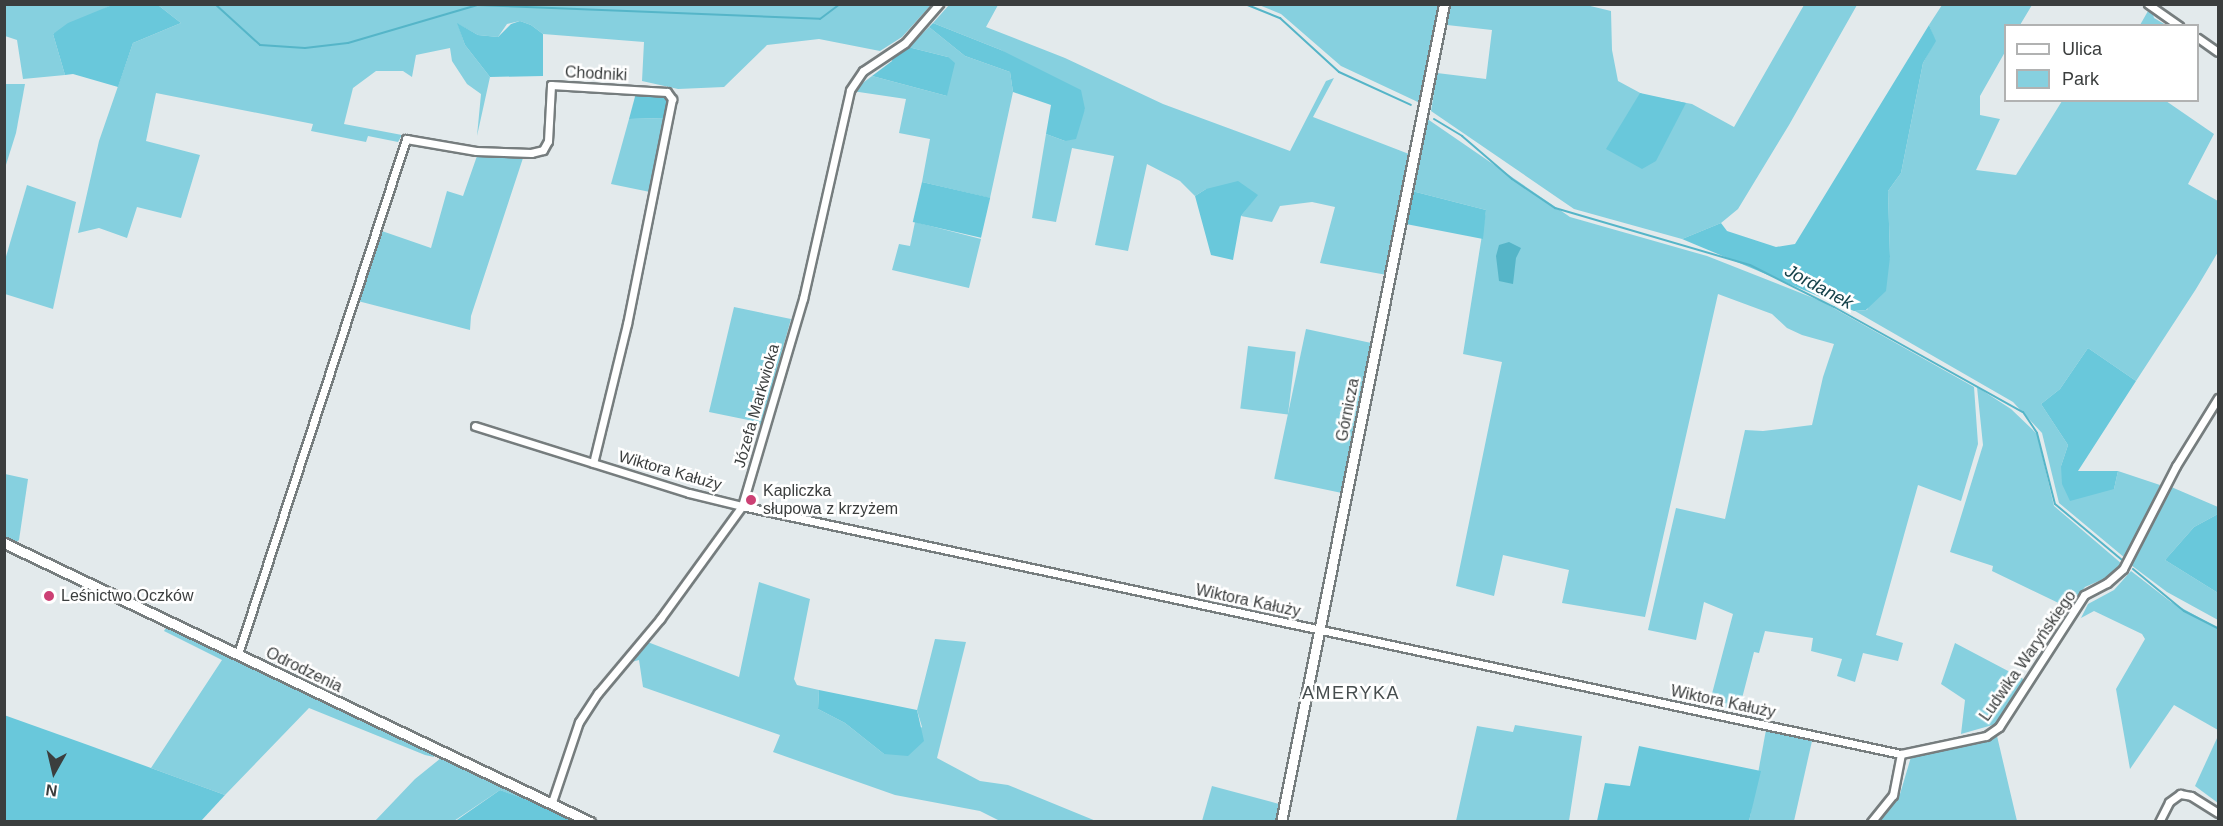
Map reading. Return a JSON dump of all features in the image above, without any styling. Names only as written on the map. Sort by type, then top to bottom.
[{"type":"street","name":"Józefa Markwioka","points":[[552,802],[579,722],[598,693],[660,619],[742,506],[803,299],[850,90],[862,71],[880,57],[905,43],[939,4]]},
{"type":"street","name":"Górnicza","points":[[1281,822],[1321,631],[1418,123],[1444,4]]},
{"type":"street","points":[[2148,4],[2176,24]]},
{"type":"street","points":[[2199,39],[2218,52]]},
{"type":"street","name":"Chodniki","points":[[238,654],[406,139],[476,151],[531,153],[543,150],[548,141],[551,85],[667,92]]},
{"type":"street","name":"Wiktora Kałuży","points":[[593,463],[627,324],[649,215],[672,99],[667,92]]},
{"type":"street","name":"Ludwika Waryńskiego","points":[[1901,754],[1986,736],[1999,727],[2084,595],[2107,583],[2123,569],[2176,466],[2218,398]]},
{"type":"street","name":"Wiktora Kałuży","points":[[475,426],[742,506],[1901,754]]},
{"type":"street","name":"Odrodzenia","points":[[4,543],[590,822]]},
{"type":"street","points":[[1871,822],[1893,795],[1901,754]]},
{"type":"street","points":[[2159,822],[2169,802],[2180,794],[2190,796],[2218,813]]},
{"type":"green space","points":[[1582,4],[1611,11],[1612,50],[1618,81],[1644,95],[1692,104],[1734,127],[1804,5],[1857,5],[1738,209],[1721,223],[1682,239],[1574,209],[1431,111],[1437,73],[1486,79],[1492,30],[1447,25],[1451,5]]},
{"type":"green space","points":[[4,5],[112,5],[53,34],[65,75],[23,79],[17,40],[5,36]]},
{"type":"green space","points":[[158,5],[931,5],[902,37],[880,51],[819,39],[767,45],[724,87],[678,89],[642,81],[644,42],[543,34],[531,25],[520,21],[507,24],[498,37],[478,35],[458,24],[465,45],[490,77],[477,136],[481,94],[467,84],[452,61],[450,48],[416,55],[412,77],[403,71],[376,71],[353,88],[344,124],[402,135],[398,142],[368,136],[366,142],[311,131],[313,124],[156,93],[146,141],[200,155],[181,218],[137,207],[127,238],[99,228],[78,233],[99,141],[133,43],[181,23]]},
{"type":"green space","points":[[949,5],[998,5],[986,27],[1065,58],[1163,104],[1290,151],[1326,81],[1334,78],[1313,117],[1409,154],[1387,275],[1320,263],[1335,207],[1312,202],[1280,206],[1272,222],[1241,216],[1257,195],[1206,189],[1195,196],[1180,181],[1147,164],[1128,251],[1095,245],[1114,156],[1072,148],[1056,222],[1032,218],[1046,134],[1065,141],[1085,109],[1001,50],[933,23]]},
{"type":"green space","points":[[1259,5],[1439,5],[1420,103],[1341,66],[1281,14]]},
{"type":"green space","points":[[1942,5],[2032,5],[2021,24],[2004,24],[2004,54],[1980,96],[1980,115],[2000,119],[1976,170],[2016,175],[2061,102],[2167,102],[2214,134],[2188,184],[2218,201],[2218,252],[2196,289],[2136,381],[2088,348],[2060,389],[2041,404],[2068,445],[2061,466],[2114,489],[2118,471],[2160,485],[2125,558],[2059,503],[2042,433],[2013,402],[1855,311],[1867,310],[1890,257],[1888,191],[1901,173],[1923,63],[1935,41],[1929,25]]},
{"type":"green space","points":[[2148,11],[2152,11],[2154,18],[2164,24],[2141,24]]},
{"type":"green space","points":[[929,27],[965,56],[1010,72],[1013,92],[990,198],[922,182],[930,139],[899,133],[906,99],[852,91],[872,76],[947,96],[948,57],[908,47]]},
{"type":"green space","points":[[5,84],[25,84],[16,133],[5,168]]},
{"type":"green space","points":[[665,118],[650,192],[611,184],[629,119]]},
{"type":"green space","points":[[1426,118],[1570,217],[1707,256],[1821,301],[1974,387],[1978,444],[1961,501],[1918,485],[1876,635],[1903,643],[1898,661],[1863,653],[1855,682],[1837,676],[1842,659],[1811,651],[1813,638],[1765,631],[1759,653],[1754,652],[1739,710],[1709,705],[1733,614],[1704,602],[1696,640],[1648,630],[1676,508],[1725,519],[1745,430],[1763,431],[1812,425],[1823,377],[1834,344],[1802,335],[1787,328],[1772,314],[1718,294],[1645,617],[1562,603],[1569,570],[1503,555],[1494,596],[1456,586],[1502,362],[1463,354],[1486,210],[1412,191]]},
{"type":"green space","points":[[524,155],[471,316],[470,330],[354,300],[379,230],[431,248],[447,191],[463,196],[477,156]]},
{"type":"green space","points":[[27,185],[76,202],[53,309],[5,294],[5,260]]},
{"type":"green space","points":[[915,222],[981,239],[969,288],[892,270],[899,244],[910,246]]},
{"type":"green space","points":[[734,307],[791,319],[761,426],[758,422],[709,412]]},
{"type":"green space","points":[[1306,329],[1373,343],[1341,493],[1274,479]]},
{"type":"green space","points":[[1248,346],[1296,352],[1288,414],[1240,409]]},
{"type":"green space","points":[[1977,387],[2011,409],[2037,434],[2054,506],[2122,564],[2108,577],[2085,587],[2069,608],[1992,571],[1993,566],[1950,552],[1983,445]]},
{"type":"green space","points":[[5,474],[28,479],[19,540],[16,543],[5,538]]},
{"type":"green space","points":[[2169,486],[2218,507],[2218,514],[2194,527],[2165,560],[2218,593],[2218,620],[2167,592],[2131,565]]},
{"type":"green space","points":[[2131,571],[2171,602],[2218,628],[2218,730],[2174,705],[2130,769],[2116,689],[2145,639],[2142,634],[2094,611],[2081,618],[2088,604],[2114,590]]},
{"type":"green space","points":[[759,582],[810,599],[794,679],[797,685],[819,690],[818,709],[845,723],[884,754],[922,727],[917,710],[935,639],[966,642],[937,758],[980,781],[1008,785],[1096,821],[1000,821],[980,811],[895,795],[773,752],[780,735],[643,687],[639,660],[628,663],[645,641],[739,677]]},
{"type":"green space","points":[[167,626],[436,753],[434,757],[425,755],[309,708],[225,795],[151,768],[222,660],[164,631]]},
{"type":"green space","points":[[1955,643],[2027,681],[1996,724],[1961,734],[1965,700],[1941,684]]},
{"type":"green space","points":[[1515,725],[1582,736],[1569,821],[1456,821],[1477,726],[1513,732]]},
{"type":"green space","points":[[1766,730],[1812,741],[1794,821],[1749,822]]},
{"type":"green space","points":[[1997,736],[2017,821],[1879,822],[1900,794],[1911,757],[1960,747]]},
{"type":"green space","points":[[2218,736],[2218,803],[2195,786]]},
{"type":"green space","points":[[441,758],[544,802],[530,802],[500,790],[454,821],[374,822],[415,779]]},
{"type":"green space","points":[[1212,786],[1279,804],[1276,821],[1202,821]]},
{"type":"shaded area","points":[[112,5],[158,5],[181,23],[133,43],[118,87],[73,74],[65,75],[53,34],[68,23]]},
{"type":"shaded area","points":[[520,21],[531,25],[543,34],[543,76],[490,77],[465,45],[457,23],[478,35],[498,37],[511,24]]},
{"type":"shaded area","points":[[933,23],[1001,50],[1081,90],[1085,109],[1076,139],[1065,141],[1046,134],[1051,105],[1013,92],[1010,72],[965,56],[929,27]]},
{"type":"shaded area","points":[[1929,25],[1936,41],[1923,63],[1901,173],[1888,191],[1890,257],[1886,291],[1866,310],[1854,311],[1682,239],[1721,223],[1727,231],[1776,247],[1795,244]]},
{"type":"shaded area","points":[[908,47],[948,57],[955,63],[947,96],[872,76],[892,61],[893,53]]},
{"type":"shaded area","points":[[636,93],[665,95],[669,99],[665,118],[629,119]]},
{"type":"shaded area","points":[[1640,93],[1686,103],[1656,161],[1642,169],[1606,149]]},
{"type":"shaded area","points":[[1238,181],[1258,195],[1241,216],[1233,260],[1211,255],[1195,196],[1206,189]]},
{"type":"shaded area","points":[[922,182],[990,198],[981,238],[913,222]]},
{"type":"shaded area","points":[[1412,191],[1486,210],[1483,239],[1406,224]]},
{"type":"shaded area","points":[[1509,242],[1521,248],[1516,258],[1513,284],[1499,281],[1496,256],[1499,245]]},
{"type":"shaded area","points":[[2088,348],[2136,381],[2078,471],[2118,471],[2114,489],[2070,501],[2062,484],[2061,466],[2068,445],[2041,404],[2060,389]]},
{"type":"shaded area","points":[[2218,514],[2218,593],[2165,560],[2194,527]]},
{"type":"shaded area","points":[[819,690],[917,710],[924,741],[908,756],[884,754],[845,723],[818,709]]},
{"type":"shaded area","points":[[4,715],[225,795],[201,821],[5,821]]},
{"type":"shaded area","points":[[1639,746],[1761,771],[1749,821],[1597,821],[1605,783],[1630,786]]},
{"type":"shaded area","points":[[500,790],[583,821],[454,822]]},
{"type":"waterway","name":"Jordanek","points":[[215,4],[260,45],[305,48],[348,43],[477,5],[820,19],[840,4]]},
{"type":"waterway","name":"Jordanek","points":[[1245,4],[1280,18],[1339,72],[1411,105]]},
{"type":"waterway","name":"Jordanek","points":[[1434,119],[1462,136],[1512,179],[1555,208],[1750,265],[1834,307],[2023,412],[2037,433],[2055,504],[2122,560]]},
{"type":"waterway","name":"Jordanek","points":[[2133,569],[2184,611],[2218,628]]},
{"type":"place","name":"Kapliczka słupowa z krzyżem","points":[[751,500]]},
{"type":"place","name":"Leśnictwo Oczków","points":[[49,596]]},
{"type":"district","name":"AMERYKA","points":[[1351,693]]}]
